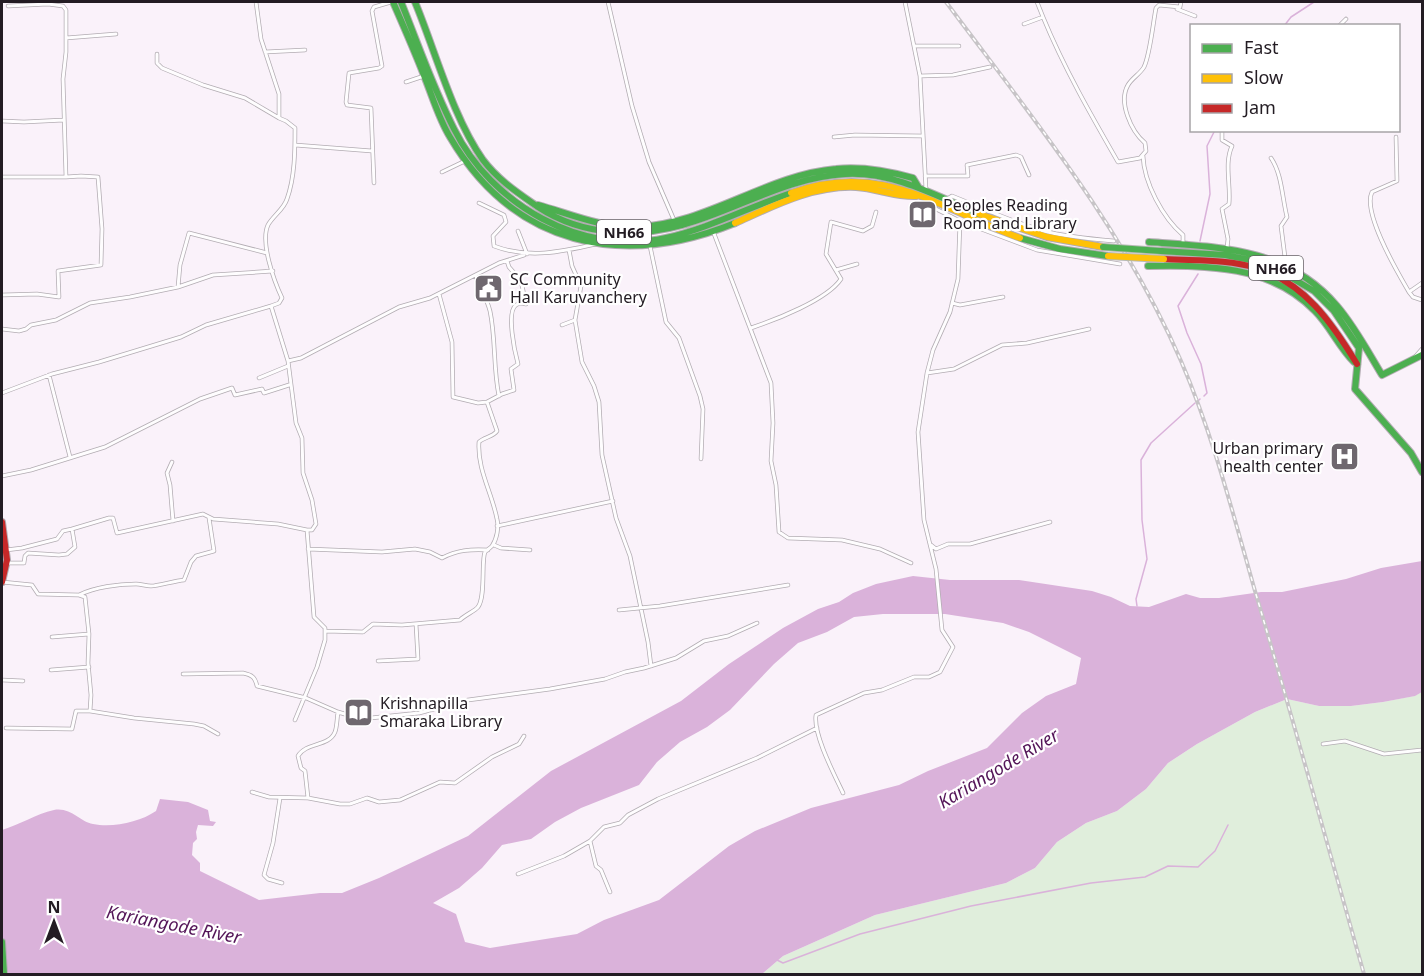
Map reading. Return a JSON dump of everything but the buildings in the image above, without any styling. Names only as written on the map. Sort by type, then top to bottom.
[{"type":"main road","points":[[392,2],[441,120],[465,161],[490,190],[529,219],[572,239],[596,244],[650,246],[682,241],[797,198],[834,188],[868,188],[905,197],[916,196]]},
{"type":"main road","name":"NH66","points":[[401,2],[454,130],[463,146],[492,184],[510,200],[559,228],[585,237],[652,241],[699,230],[804,188],[830,182],[865,181],[930,201],[1025,240],[1072,252],[1255,268],[1280,279],[1309,297],[1327,317],[1358,365]]},
{"type":"main road","name":"NH66","points":[[414,2],[453,101],[479,154],[506,186],[558,219],[581,227],[604,231],[653,232],[685,226],[814,177],[868,174],[888,177],[923,189],[992,219],[1071,244],[1225,255],[1266,263],[1292,276],[1314,291],[1334,311],[1359,348],[1355,389],[1411,453],[1422,472]]},
{"type":"main road","points":[[533,203],[605,226],[651,226],[675,221],[821,169],[840,167],[878,169],[913,178],[923,189]]},
{"type":"main road","name":"NH66","points":[[930,201],[947,199]]},
{"type":"main road","points":[[1149,242],[1227,248],[1268,256],[1286,265],[1314,283],[1336,306],[1382,375],[1422,355]]},
{"type":"main road","points":[[1148,266],[1232,269],[1255,273],[1274,281],[1306,302],[1317,313],[1343,352],[1358,365]]},
{"type":"main road","points":[[2,522],[6,550],[5,575],[2,582]]},
{"type":"main road","points":[[2,942],[4,975]]},
{"type":"street","points":[[256,2],[261,39],[279,94],[279,118]]},
{"type":"street","points":[[374,183],[371,108],[347,105],[348,73],[382,66],[372,11],[374,7],[392,2]]},
{"type":"street","points":[[608,2],[649,162],[675,221]]},
{"type":"street","points":[[905,2],[920,76],[925,176],[923,189]]},
{"type":"street","points":[[1037,2],[1053,42],[1088,111],[1118,162],[1142,158]]},
{"type":"street","points":[[1176,8],[1181,2]]},
{"type":"street","points":[[8,6],[48,3],[65,7],[66,38],[63,79],[66,177]]},
{"type":"street","points":[[1183,244],[1183,235],[1164,215],[1155,196],[1143,166],[1142,158],[1146,152],[1145,142],[1133,127],[1123,99],[1129,82],[1144,67],[1156,8],[1162,5],[1195,16]]},
{"type":"street","points":[[1024,24],[1042,17]]},
{"type":"street","points":[[1341,24],[1346,19]]},
{"type":"street","points":[[66,38],[116,34]]},
{"type":"street","points":[[915,46],[959,46]]},
{"type":"street","points":[[265,52],[305,50]]},
{"type":"street","points":[[2,393],[49,375],[181,337],[206,325],[272,306],[279,303],[282,298],[267,253],[265,232],[269,223],[287,200],[295,145],[295,128],[244,98],[203,85],[162,68],[157,63],[157,54]]},
{"type":"street","points":[[920,76],[953,75],[990,67]]},
{"type":"street","points":[[406,82],[424,76]]},
{"type":"street","points":[[2,121],[64,120]]},
{"type":"street","points":[[1222,132],[1222,140],[1232,146],[1228,154],[1229,204],[1222,209],[1228,239],[1227,248]]},
{"type":"street","points":[[834,137],[923,136]]},
{"type":"street","points":[[1396,137],[1397,181],[1372,192],[1370,210],[1393,264],[1409,292],[1413,297],[1422,300]]},
{"type":"street","points":[[295,145],[372,151]]},
{"type":"street","points":[[925,176],[968,176],[967,165],[1016,155],[1021,157],[1029,176]]},
{"type":"street","points":[[1271,158],[1278,168],[1287,217],[1281,226],[1286,265]]},
{"type":"street","points":[[442,172],[465,161]]},
{"type":"street","points":[[2,177],[98,177],[102,229],[101,265],[58,271],[59,297],[38,294],[2,296]]},
{"type":"street","points":[[947,199],[952,196],[1045,231],[1114,242]]},
{"type":"street","points":[[930,201],[932,207],[960,221],[1037,250],[1120,264]]},
{"type":"street","points":[[479,203],[504,215],[506,222],[493,236],[494,246],[526,254]]},
{"type":"street","points":[[751,328],[779,319],[836,287],[841,279],[826,254],[831,222],[862,231],[872,226],[876,212]]},
{"type":"street","points":[[843,793],[827,758],[815,722],[816,715],[864,693],[882,690],[914,677],[929,676],[940,672],[953,647],[942,630],[936,569],[924,520],[918,432],[933,350],[952,303],[958,279],[960,221]]},
{"type":"street","points":[[518,231],[526,254]]},
{"type":"street","points":[[713,231],[771,383],[773,423],[771,461],[776,485],[779,532],[788,538],[842,540],[880,549],[910,563]]},
{"type":"street","points":[[178,287],[180,265],[189,233],[267,253]]},
{"type":"street","points":[[288,360],[301,358],[399,308],[439,294],[507,261],[526,254],[569,250],[596,244]]},
{"type":"street","points":[[650,246],[666,322],[679,338],[702,402],[701,459]]},
{"type":"street","points":[[569,250],[572,266],[581,286],[575,320],[582,362],[599,402],[602,455],[616,518],[630,556],[651,666]]},
{"type":"street","points":[[439,294],[452,342],[453,398],[478,403],[487,402],[514,390],[511,369],[518,364],[511,319],[514,307],[518,303],[526,304],[521,281],[509,267],[507,261]]},
{"type":"street","points":[[836,270],[857,264]]},
{"type":"street","points":[[2,329],[19,331],[31,325],[56,320],[90,303],[178,287],[213,274],[273,271]]},
{"type":"street","points":[[476,276],[490,311],[499,396]]},
{"type":"street","points":[[1409,292],[1422,283]]},
{"type":"street","points":[[952,303],[960,305],[1003,297]]},
{"type":"street","points":[[6,550],[57,539],[63,531],[112,518],[117,533],[200,514],[209,518],[278,524],[312,530],[316,524],[312,500],[303,473],[302,438],[296,423],[288,360],[272,306]]},
{"type":"street","points":[[562,325],[575,320]]},
{"type":"street","points":[[927,373],[954,369],[1002,345],[1027,343],[1089,329]]},
{"type":"street","points":[[1414,358],[1422,349]]},
{"type":"street","points":[[259,378],[288,366]]},
{"type":"street","points":[[49,375],[70,457]]},
{"type":"street","points":[[2,476],[31,470],[112,444],[200,399],[232,388],[235,395],[262,389],[264,393],[290,385]]},
{"type":"street","points":[[326,631],[363,632],[373,624],[416,624],[460,620],[467,612],[476,610],[480,605],[485,552],[493,544],[497,526],[495,508],[478,453],[479,442],[497,431],[487,402]]},
{"type":"street","points":[[172,462],[167,473],[173,521]]},
{"type":"street","points":[[497,526],[613,501]]},
{"type":"street","points":[[79,595],[120,585],[138,584],[153,587],[166,582],[184,580],[196,556],[214,550],[209,518]]},
{"type":"street","points":[[930,543],[936,549],[948,544],[970,544],[1050,522]]},
{"type":"street","points":[[6,563],[24,563],[25,556],[28,554],[67,554],[75,547],[72,529]]},
{"type":"street","points":[[296,720],[317,667],[326,631],[314,617],[307,530]]},
{"type":"street","points":[[493,544],[501,548],[530,550]]},
{"type":"street","points":[[308,549],[382,552],[415,549],[430,552],[442,558],[471,549],[488,550]]},
{"type":"street","points":[[2,582],[32,585],[38,594],[85,597],[90,634],[90,711]]},
{"type":"street","points":[[620,610],[788,585]]},
{"type":"street","points":[[183,674],[243,673],[256,679],[257,686],[306,698],[338,712],[365,719],[418,713],[468,700],[605,680],[676,658],[704,641],[728,636],[757,623]]},
{"type":"street","points":[[378,661],[418,659],[416,624]]},
{"type":"street","points":[[52,637],[90,634]]},
{"type":"street","points":[[51,669],[89,667]]},
{"type":"street","points":[[2,680],[23,681]]},
{"type":"street","points":[[6,728],[69,729],[74,727],[76,711],[90,711],[194,724],[204,726],[218,734]]},
{"type":"street","points":[[308,798],[306,776],[298,759],[299,753],[304,748],[331,738],[336,730],[338,712]]},
{"type":"street","points":[[518,874],[564,856],[590,841],[604,827],[620,823],[628,815],[658,799],[757,758],[817,728]]},
{"type":"street","points":[[252,792],[280,798],[308,798],[340,804],[350,804],[367,798],[379,802],[400,800],[440,782],[455,783],[492,757],[519,744],[524,736]]},
{"type":"street","points":[[1323,744],[1345,741],[1384,754],[1422,750]]},
{"type":"street","points":[[280,798],[273,843],[264,875],[268,879],[282,883]]},
{"type":"street","points":[[590,841],[596,866],[601,870],[610,892]]},
{"type":"green space","points":[[1422,692],[1422,974],[762,974],[783,956],[875,915],[1006,883],[1035,868],[1057,842],[1086,823],[1117,811],[1146,789],[1168,763],[1255,712],[1287,699],[1319,706],[1351,706],[1414,696]]},
{"type":"water","name":"Kariangode River","points":[[1422,561],[1422,692],[1415,696],[1351,706],[1319,706],[1287,699],[1255,712],[1168,763],[1146,789],[1117,811],[1086,823],[1057,842],[1035,868],[1006,883],[875,915],[783,956],[762,974],[2,974],[2,830],[47,812],[65,811],[88,823],[109,825],[126,823],[150,815],[156,811],[160,799],[188,802],[208,810],[210,821],[216,822],[213,826],[198,825],[192,855],[200,863],[200,871],[259,900],[320,893],[342,893],[468,836],[551,771],[681,701],[729,664],[783,628],[818,609],[839,602],[853,593],[876,584],[913,576],[950,580],[1019,580],[1092,591],[1130,606],[1149,607],[1186,594],[1200,598],[1219,598],[1261,592],[1282,592],[1346,579],[1381,568]],"holes":[[[883,614],[945,614],[1003,623],[1029,632],[1081,658],[1076,684],[1046,696],[1022,713],[987,748],[899,785],[811,808],[755,831],[729,846],[659,900],[604,920],[577,934],[490,948],[465,942],[456,914],[433,903],[459,888],[482,868],[502,845],[531,839],[555,822],[581,808],[639,785],[657,762],[680,742],[707,727],[730,710],[774,664],[798,643],[827,632],[854,617]]]},
{"type":"waterway","points":[[1286,24],[1291,17],[1314,2]]},
{"type":"waterway","points":[[1200,241],[1210,194],[1207,146],[1214,132]]},
{"type":"waterway","points":[[1198,274],[1178,306],[1201,364],[1207,393],[1204,396]]},
{"type":"waterway","points":[[1137,606],[1136,599],[1147,559],[1142,520],[1141,460],[1151,443],[1195,403]]},
{"type":"waterway","points":[[777,960],[783,963],[860,934],[971,906],[1091,883],[1145,877],[1168,866],[1198,867],[1215,851],[1228,825]]},
{"type":"railway","points":[[946,2],[1043,131],[1104,219],[1158,312],[1181,361],[1222,475],[1364,974]]},
{"type":"traffic: fast","points":[[393,2],[439,116],[450,137],[476,174],[506,203],[539,224],[574,238],[612,245],[652,244],[693,237],[735,223]]},
{"type":"traffic: fast","points":[[401,2],[439,98],[470,156],[491,180],[515,201],[542,219],[572,232],[603,240],[634,242],[682,234],[791,193]]},
{"type":"traffic: fast","points":[[415,2],[454,104],[472,143],[483,160],[495,174],[516,191],[547,213],[565,221],[614,232],[646,232],[676,227],[786,186],[815,178],[845,174],[880,176],[914,186],[979,214]]},
{"type":"traffic: fast","points":[[538,205],[598,223],[636,227],[687,218],[785,180],[836,169],[866,169],[894,173],[913,178],[919,188]]},
{"type":"traffic: fast","points":[[1020,238],[1060,249],[1108,256]]},
{"type":"traffic: fast","points":[[1149,242],[1227,249],[1251,254],[1297,272],[1318,287],[1344,314],[1382,375],[1422,355]]},
{"type":"traffic: fast","points":[[1103,247],[1161,251]]},
{"type":"traffic: fast","points":[[1161,251],[1225,255],[1266,263],[1314,291],[1334,311],[1359,348],[1355,389],[1411,453],[1422,472]]},
{"type":"traffic: fast","points":[[1148,266],[1193,266],[1237,271],[1279,284],[1298,296],[1315,311],[1354,362]]},
{"type":"traffic: fast","points":[[2,942],[4,974]]},
{"type":"traffic: slow","points":[[791,193],[824,184],[854,182],[882,185],[936,202],[1020,238]]},
{"type":"traffic: slow","points":[[735,223],[794,198],[824,189],[856,187],[916,196]]},
{"type":"traffic: slow","points":[[979,214],[1047,237],[1103,247]]},
{"type":"traffic: slow","points":[[1108,256],[1164,259]]},
{"type":"traffic: jam","points":[[1164,259],[1234,263],[1273,274],[1289,283],[1315,306],[1327,319],[1357,364]]},
{"type":"traffic: jam","points":[[2,522],[7,560],[2,582]]},
{"type":"place","name":"Peoples Reading Room and Library","points":[[922,214]]},
{"type":"place","name":"SC Community Hall Karuvanchery","points":[[489,288]]},
{"type":"place","name":"Urban primary health center","points":[[1344,457]]},
{"type":"place","name":"Krishnapilla Smaraka Library","points":[[359,712]]}]
